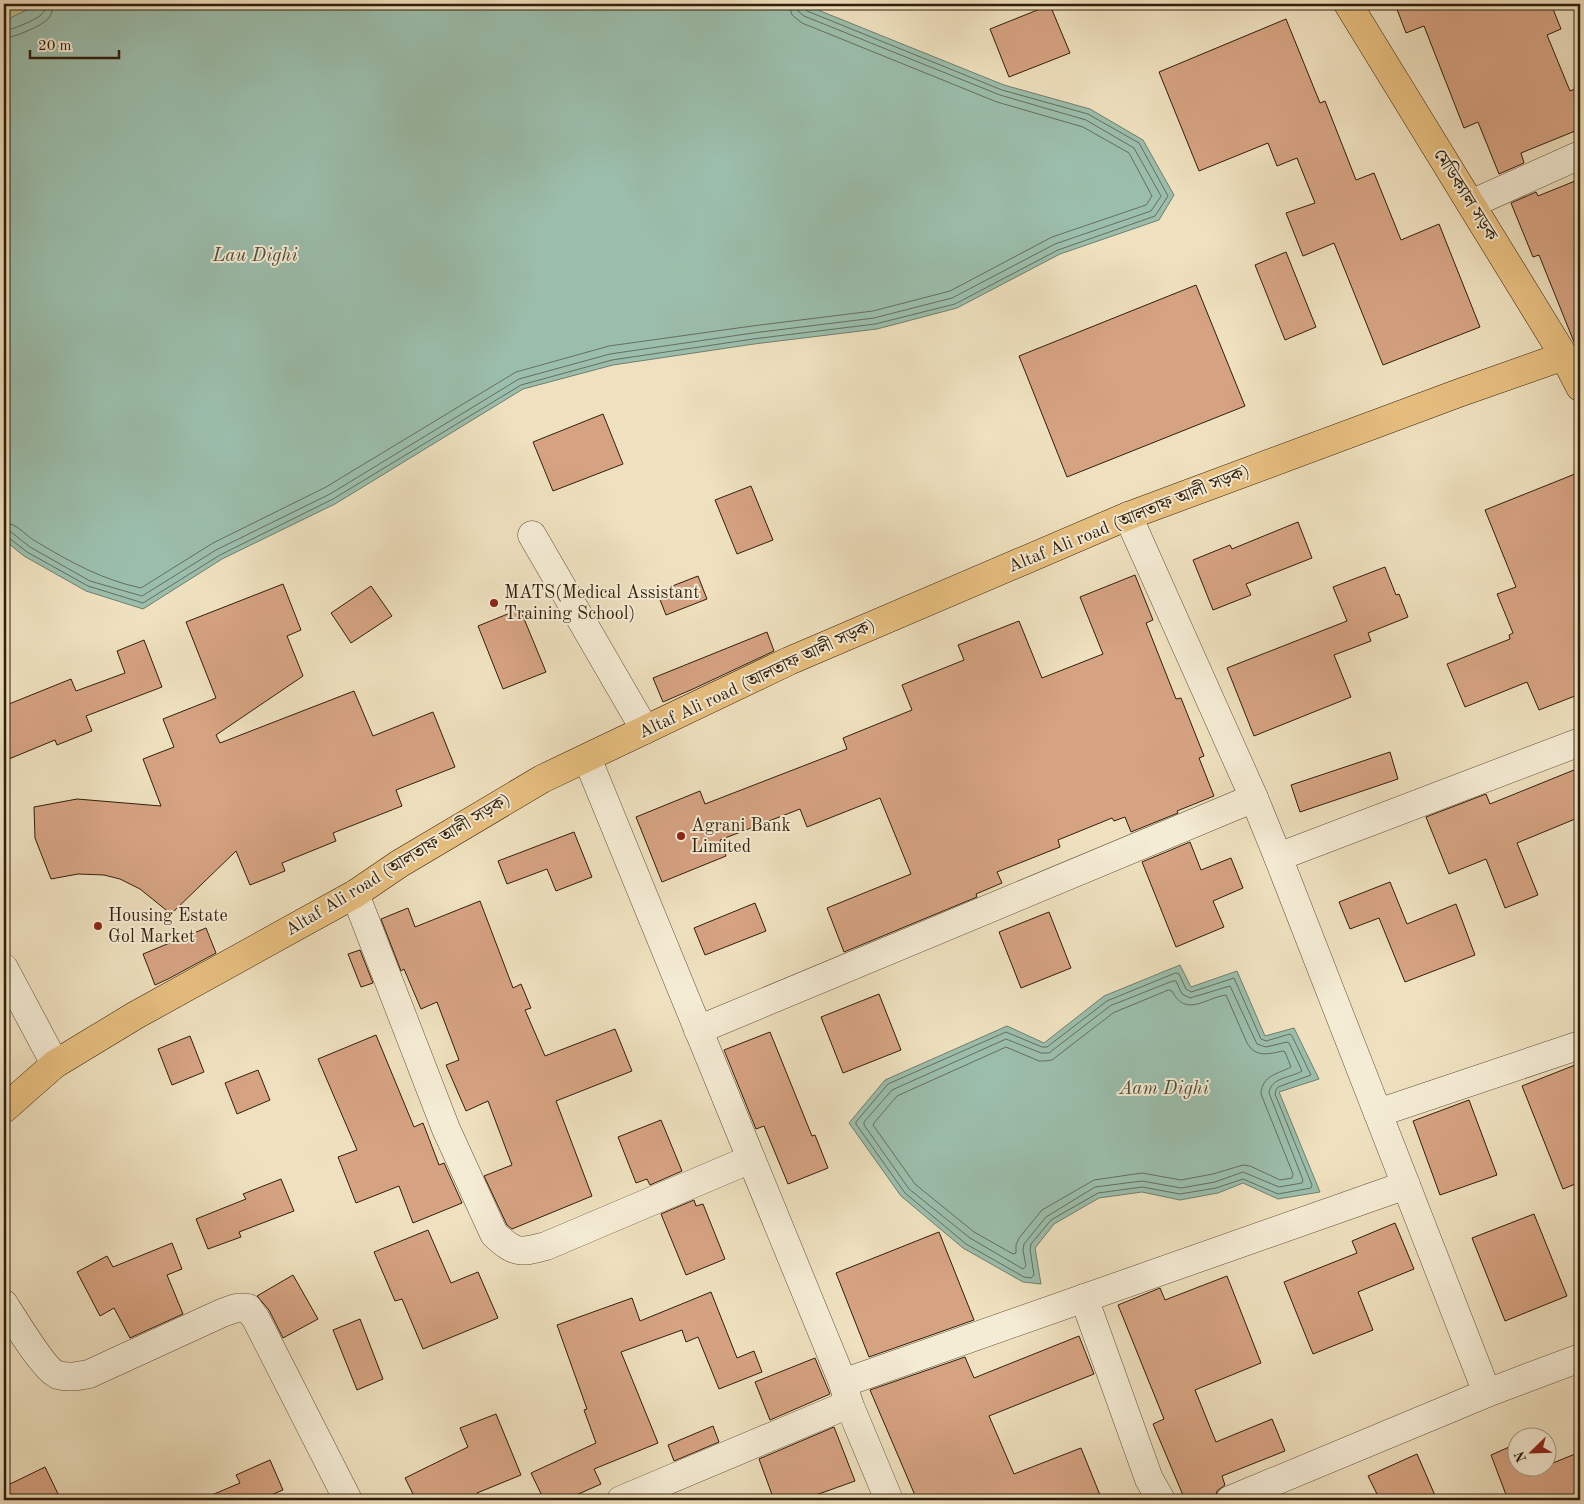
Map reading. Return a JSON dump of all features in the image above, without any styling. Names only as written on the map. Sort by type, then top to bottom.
[{"type":"main road","name":"মেডিক্যাল সড়ক","points":[[1348,4],[1564,356],[1580,387]]},
{"type":"main road","name":"Altaf Ali road (আলতাফ আলী সড়ক)","points":[[4,1109],[55,1064],[144,1010],[355,894],[399,864],[533,784],[789,661],[1128,516],[1449,396],[1564,356]]},
{"type":"street","points":[[1470,204],[1580,155]]},
{"type":"street","points":[[1128,516],[1254,798],[1487,1393]]},
{"type":"street","points":[[532,535],[645,730]]},
{"type":"street","points":[[1278,857],[1580,742]]},
{"type":"street","points":[[587,758],[889,1500]]},
{"type":"street","points":[[698,1030],[1254,798]]},
{"type":"street","points":[[355,894],[446,1129],[494,1234],[506,1246],[523,1252],[546,1246],[751,1159]]},
{"type":"street","points":[[4,968],[55,1064]]},
{"type":"street","points":[[1378,1113],[1580,1045]]},
{"type":"street","points":[[621,1500],[656,1493],[846,1394],[1084,1298],[1406,1185]]},
{"type":"street","points":[[1084,1298],[1149,1479],[1161,1500]]},
{"type":"street","points":[[4,1304],[45,1364],[56,1375],[73,1377],[89,1374],[222,1313],[236,1308],[248,1308],[256,1319],[348,1500]]},
{"type":"street","points":[[1230,1500],[1487,1393],[1580,1358]]},
{"type":"green space","points":[[4,4],[28,4],[30,8],[4,24]]},
{"type":"water","name":"Lau Dighi","points":[[39,4],[803,4],[1004,85],[1090,109],[1143,140],[1174,195],[1159,220],[1060,254],[957,308],[877,329],[754,344],[613,365],[523,389],[335,504],[222,559],[143,609],[86,591],[24,556],[4,540],[4,21]]},
{"type":"water","name":"Aam Dighi","points":[[1180,965],[1191,987],[1237,971],[1265,1036],[1294,1028],[1319,1079],[1279,1092],[1320,1192],[1278,1199],[1243,1183],[1218,1193],[1180,1200],[1142,1192],[1099,1198],[1054,1224],[1035,1248],[1041,1284],[1023,1282],[963,1248],[901,1196],[849,1123],[885,1080],[1007,1026],[1044,1043],[1104,996]]},
{"type":"building","points":[[1395,4],[1551,4],[1561,29],[1547,35],[1570,91],[1580,87],[1580,129],[1521,153],[1524,163],[1499,174],[1478,122],[1464,128],[1424,26],[1406,33]]},
{"type":"building","points":[[1050,5],[1070,53],[1009,77],[990,29]]},
{"type":"building","points":[[1286,19],[1320,103],[1325,101],[1356,180],[1374,173],[1401,240],[1439,224],[1480,327],[1383,365],[1334,243],[1303,256],[1286,213],[1315,203],[1297,158],[1277,166],[1268,143],[1199,171],[1159,72]]},
{"type":"building","points":[[1580,179],[1580,353],[1539,255],[1533,257],[1511,203],[1536,192],[1538,196]]},
{"type":"building","points":[[1286,252],[1316,327],[1285,340],[1255,265]]},
{"type":"building","points":[[1196,285],[1245,406],[1067,477],[1019,356]]},
{"type":"building","points":[[603,414],[623,464],[553,491],[533,442]]},
{"type":"building","points":[[1580,472],[1580,694],[1539,710],[1527,682],[1465,707],[1447,664],[1510,639],[1509,635],[1513,633],[1497,594],[1516,587],[1485,510]]},
{"type":"building","points":[[751,486],[773,540],[737,554],[715,500]]},
{"type":"building","points":[[1298,522],[1312,558],[1246,584],[1251,595],[1213,610],[1193,560],[1230,545],[1232,549]]},
{"type":"building","points":[[1385,567],[1396,595],[1399,594],[1408,617],[1368,633],[1371,641],[1334,655],[1351,697],[1254,736],[1227,668],[1347,621],[1333,587]]},
{"type":"building","points":[[1135,575],[1153,620],[1146,623],[1176,699],[1181,698],[1204,756],[1199,758],[1214,796],[1131,832],[1125,817],[1114,821],[1112,818],[1058,840],[1060,847],[997,872],[1002,883],[976,894],[977,897],[844,952],[827,908],[911,874],[880,798],[807,827],[800,809],[720,840],[726,856],[662,882],[636,817],[700,791],[705,804],[847,749],[843,738],[912,710],[902,685],[964,660],[958,645],[1019,621],[1042,678],[1103,654],[1080,597]]},
{"type":"building","points":[[698,576],[707,599],[666,615],[657,592]]},
{"type":"building","points":[[283,584],[301,630],[287,636],[303,676],[216,735],[220,743],[354,691],[373,736],[433,712],[455,767],[396,790],[402,806],[333,833],[336,841],[282,863],[285,871],[250,885],[236,851],[171,914],[140,889],[120,879],[104,875],[78,874],[51,879],[35,838],[34,807],[77,799],[161,806],[143,759],[174,747],[163,719],[216,698],[186,622]]},
{"type":"building","points":[[371,586],[392,616],[351,643],[331,613]]},
{"type":"building","points":[[520,609],[546,672],[503,689],[478,626]]},
{"type":"building","points":[[767,632],[774,651],[663,702],[653,678]]},
{"type":"building","points":[[144,640],[162,687],[86,716],[92,731],[57,745],[55,740],[4,761],[4,706],[71,679],[76,691],[125,673],[117,651]]},
{"type":"building","points":[[1390,752],[1398,779],[1300,812],[1291,785]]},
{"type":"building","points":[[1574,770],[1580,786],[1580,817],[1517,843],[1538,895],[1505,908],[1486,859],[1449,874],[1426,817],[1486,794],[1490,804]]},
{"type":"building","points":[[574,832],[592,877],[556,891],[547,869],[507,884],[498,861]]},
{"type":"building","points":[[1190,842],[1201,870],[1231,858],[1243,888],[1213,901],[1224,927],[1176,947],[1142,862]]},
{"type":"building","points":[[1390,882],[1407,924],[1456,904],[1475,955],[1405,982],[1379,918],[1350,929],[1339,902]]},
{"type":"building","points":[[480,901],[513,988],[521,984],[531,1008],[525,1010],[545,1056],[615,1029],[632,1071],[556,1101],[592,1196],[512,1229],[507,1225],[484,1176],[512,1165],[488,1101],[466,1111],[446,1065],[459,1060],[437,1002],[421,1009],[404,969],[401,971],[381,919],[408,908],[415,927]]},
{"type":"building","points":[[755,903],[766,931],[705,955],[694,928]]},
{"type":"building","points":[[1049,912],[1071,968],[1021,988],[999,932]]},
{"type":"building","points":[[206,928],[216,953],[155,985],[143,954]]},
{"type":"building","points":[[360,950],[373,983],[361,987],[348,954]]},
{"type":"building","points":[[879,994],[901,1050],[843,1073],[821,1017]]},
{"type":"building","points":[[770,1032],[812,1136],[815,1135],[828,1168],[788,1184],[764,1126],[756,1129],[724,1050]]},
{"type":"building","points":[[376,1035],[414,1127],[423,1123],[439,1165],[444,1163],[462,1203],[413,1223],[399,1186],[356,1203],[338,1157],[357,1150],[318,1059]]},
{"type":"building","points":[[190,1036],[204,1072],[172,1085],[158,1049]]},
{"type":"building","points":[[1580,1063],[1580,1182],[1563,1189],[1522,1086]]},
{"type":"building","points":[[258,1070],[270,1100],[237,1114],[225,1083]]},
{"type":"building","points":[[1469,1100],[1497,1175],[1440,1195],[1413,1121]]},
{"type":"building","points":[[661,1120],[682,1171],[650,1185],[647,1179],[636,1183],[618,1137]]},
{"type":"building","points":[[281,1179],[294,1211],[239,1232],[241,1237],[208,1249],[196,1219],[246,1199],[243,1194]]},
{"type":"building","points":[[694,1200],[696,1206],[703,1204],[725,1259],[686,1275],[661,1214]]},
{"type":"building","points":[[1534,1214],[1567,1296],[1505,1321],[1472,1238]]},
{"type":"building","points":[[1395,1223],[1414,1269],[1358,1292],[1373,1330],[1313,1354],[1284,1282],[1357,1253],[1352,1241]]},
{"type":"building","points":[[428,1230],[451,1283],[478,1272],[498,1318],[423,1349],[402,1299],[395,1301],[374,1252]]},
{"type":"building","points":[[939,1232],[974,1320],[869,1357],[836,1273]]},
{"type":"building","points":[[172,1243],[182,1269],[167,1275],[183,1314],[130,1338],[114,1308],[100,1316],[77,1272],[107,1256],[113,1267]]},
{"type":"building","points":[[293,1275],[318,1319],[283,1338],[269,1310],[257,1296]]},
{"type":"building","points":[[1227,1276],[1261,1363],[1195,1390],[1216,1442],[1272,1419],[1285,1451],[1222,1476],[1225,1485],[1217,1491],[1215,1500],[1185,1500],[1153,1424],[1164,1419],[1118,1305],[1160,1288],[1165,1300]]},
{"type":"building","points":[[711,1292],[737,1358],[754,1351],[762,1372],[719,1389],[698,1337],[686,1342],[682,1330],[621,1352],[658,1443],[594,1469],[601,1484],[565,1500],[544,1500],[531,1473],[596,1443],[584,1410],[587,1409],[557,1325],[632,1298],[640,1321]]},
{"type":"building","points":[[360,1319],[383,1379],[357,1390],[333,1330]]},
{"type":"building","points":[[1079,1336],[1094,1374],[989,1416],[1014,1474],[1081,1448],[1102,1500],[917,1500],[870,1390],[965,1357],[974,1378]]},
{"type":"building","points":[[815,1358],[830,1394],[770,1420],[755,1382]]},
{"type":"building","points":[[496,1414],[521,1475],[477,1493],[480,1500],[416,1500],[405,1478],[468,1447],[460,1428]]},
{"type":"building","points":[[713,1426],[719,1442],[674,1461],[668,1445]]},
{"type":"building","points":[[834,1427],[855,1481],[802,1500],[774,1500],[759,1459]]},
{"type":"building","points":[[1506,1448],[1506,1476],[1556,1476],[1556,1462],[1580,1452],[1580,1500],[1508,1500],[1491,1455]]},
{"type":"building","points":[[1417,1454],[1437,1500],[1380,1500],[1368,1476]]},
{"type":"building","points":[[270,1460],[283,1490],[259,1500],[200,1500],[240,1483],[236,1475]]},
{"type":"building","points":[[45,1467],[61,1500],[4,1500],[4,1487]]},
{"type":"place","name":"MATS(Medical Assistant Training School)","points":[[494,603]]},
{"type":"place","name":"Agrani Bank Limited","points":[[681,836]]},
{"type":"place","name":"Housing Estate Gol Market","points":[[98,926]]}]
